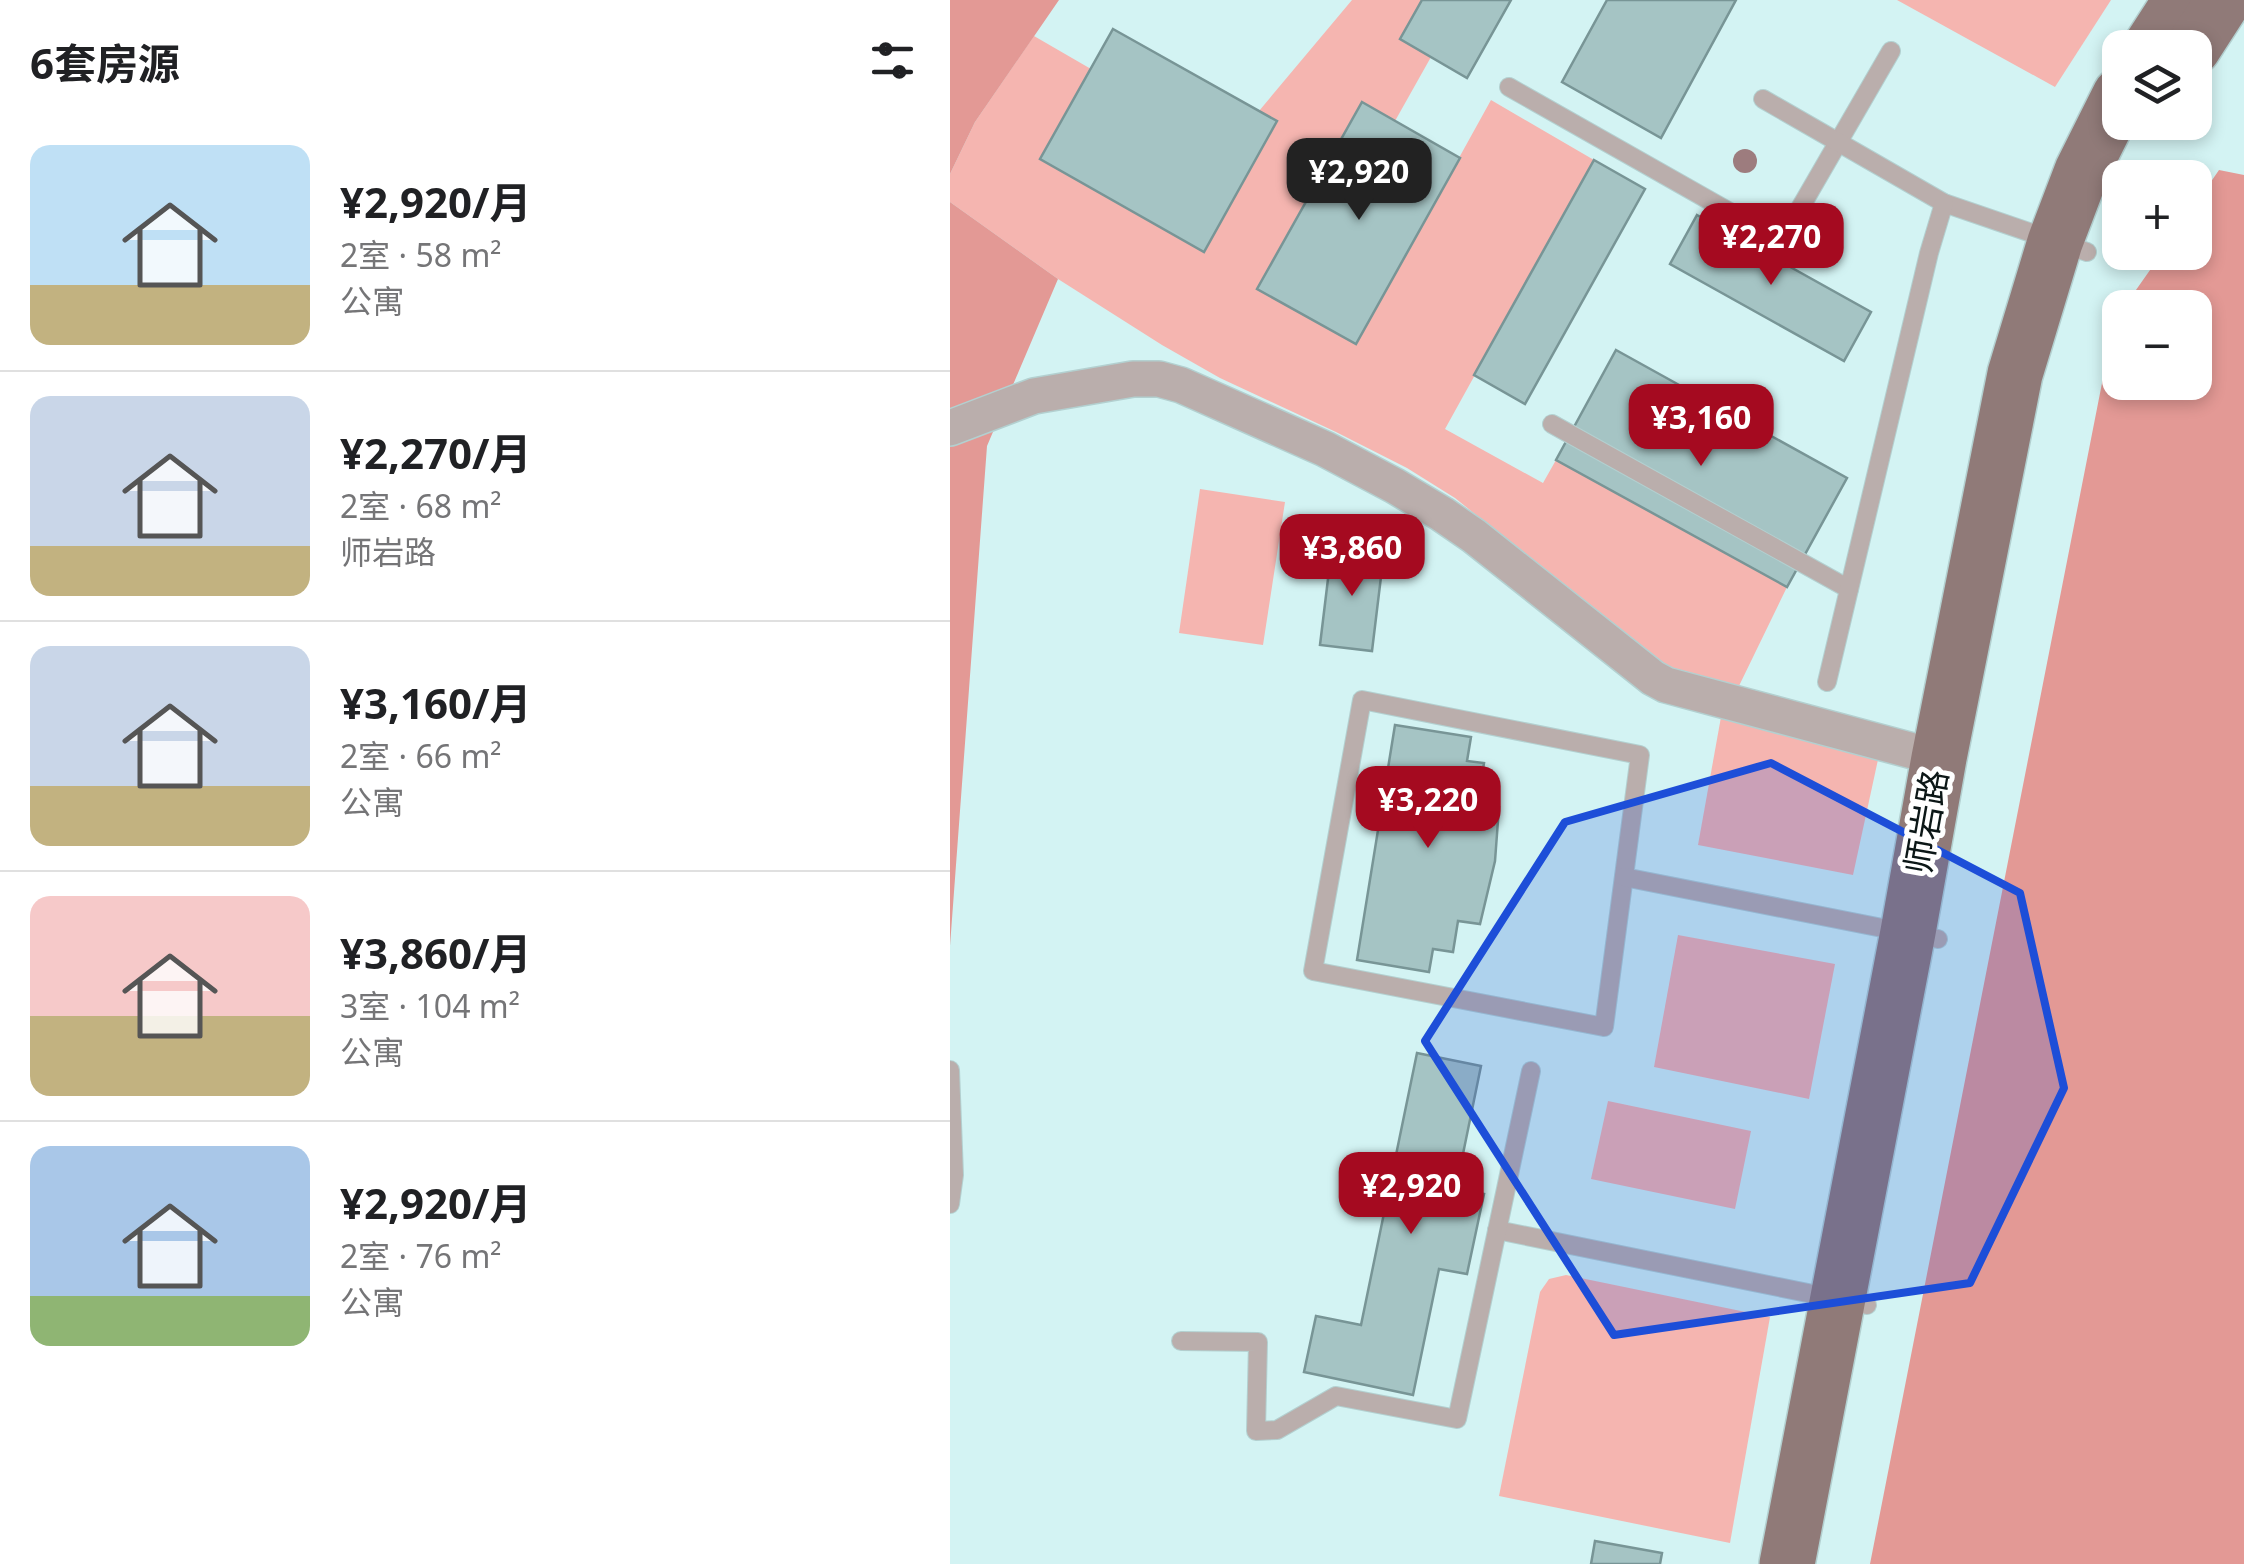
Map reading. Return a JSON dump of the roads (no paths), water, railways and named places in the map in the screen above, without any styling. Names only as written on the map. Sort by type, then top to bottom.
[{"type":"main road","points":[[2162,30],[2181,0]]},
{"type":"main road","points":[[2205,30],[2224,0]]},
{"type":"main road","name":"师岩路","points":[[1786,1564],[1852,1302],[1923,936],[2065,314],[2082,171],[2102,131]]},
{"type":"main road","name":"师岩路","points":[[1923,936],[1938,758],[2014,374],[2071,247],[2114,185],[2136,140]]},
{"type":"main road","name":"师岩路","points":[[1818,1564],[1852,1302]]},
{"type":"street","points":[[950,428],[1034,396],[1133,379],[1159,379],[1181,385],[1324,450],[1442,514],[1666,685],[1938,758]]},
{"type":"lane","points":[[1509,87],[1781,241],[1891,51]]},
{"type":"lane","points":[[1764,99],[1944,202],[2071,247]]},
{"type":"lane","points":[[1827,682],[1944,202]]},
{"type":"lane","points":[[1552,424],[1849,590]]},
{"type":"lane","points":[[1362,700],[1640,755],[1624,878],[1604,1027],[1313,971],[1362,700]]},
{"type":"lane","points":[[1624,878],[1923,936]]},
{"type":"lane","points":[[950,1070],[954,1175],[950,1204]]},
{"type":"lane","points":[[1181,1342],[1258,1342],[1256,1432],[1276,1430],[1336,1396],[1457,1419],[1532,1071]]},
{"type":"lane","points":[[1497,1230],[1852,1302]]}]
